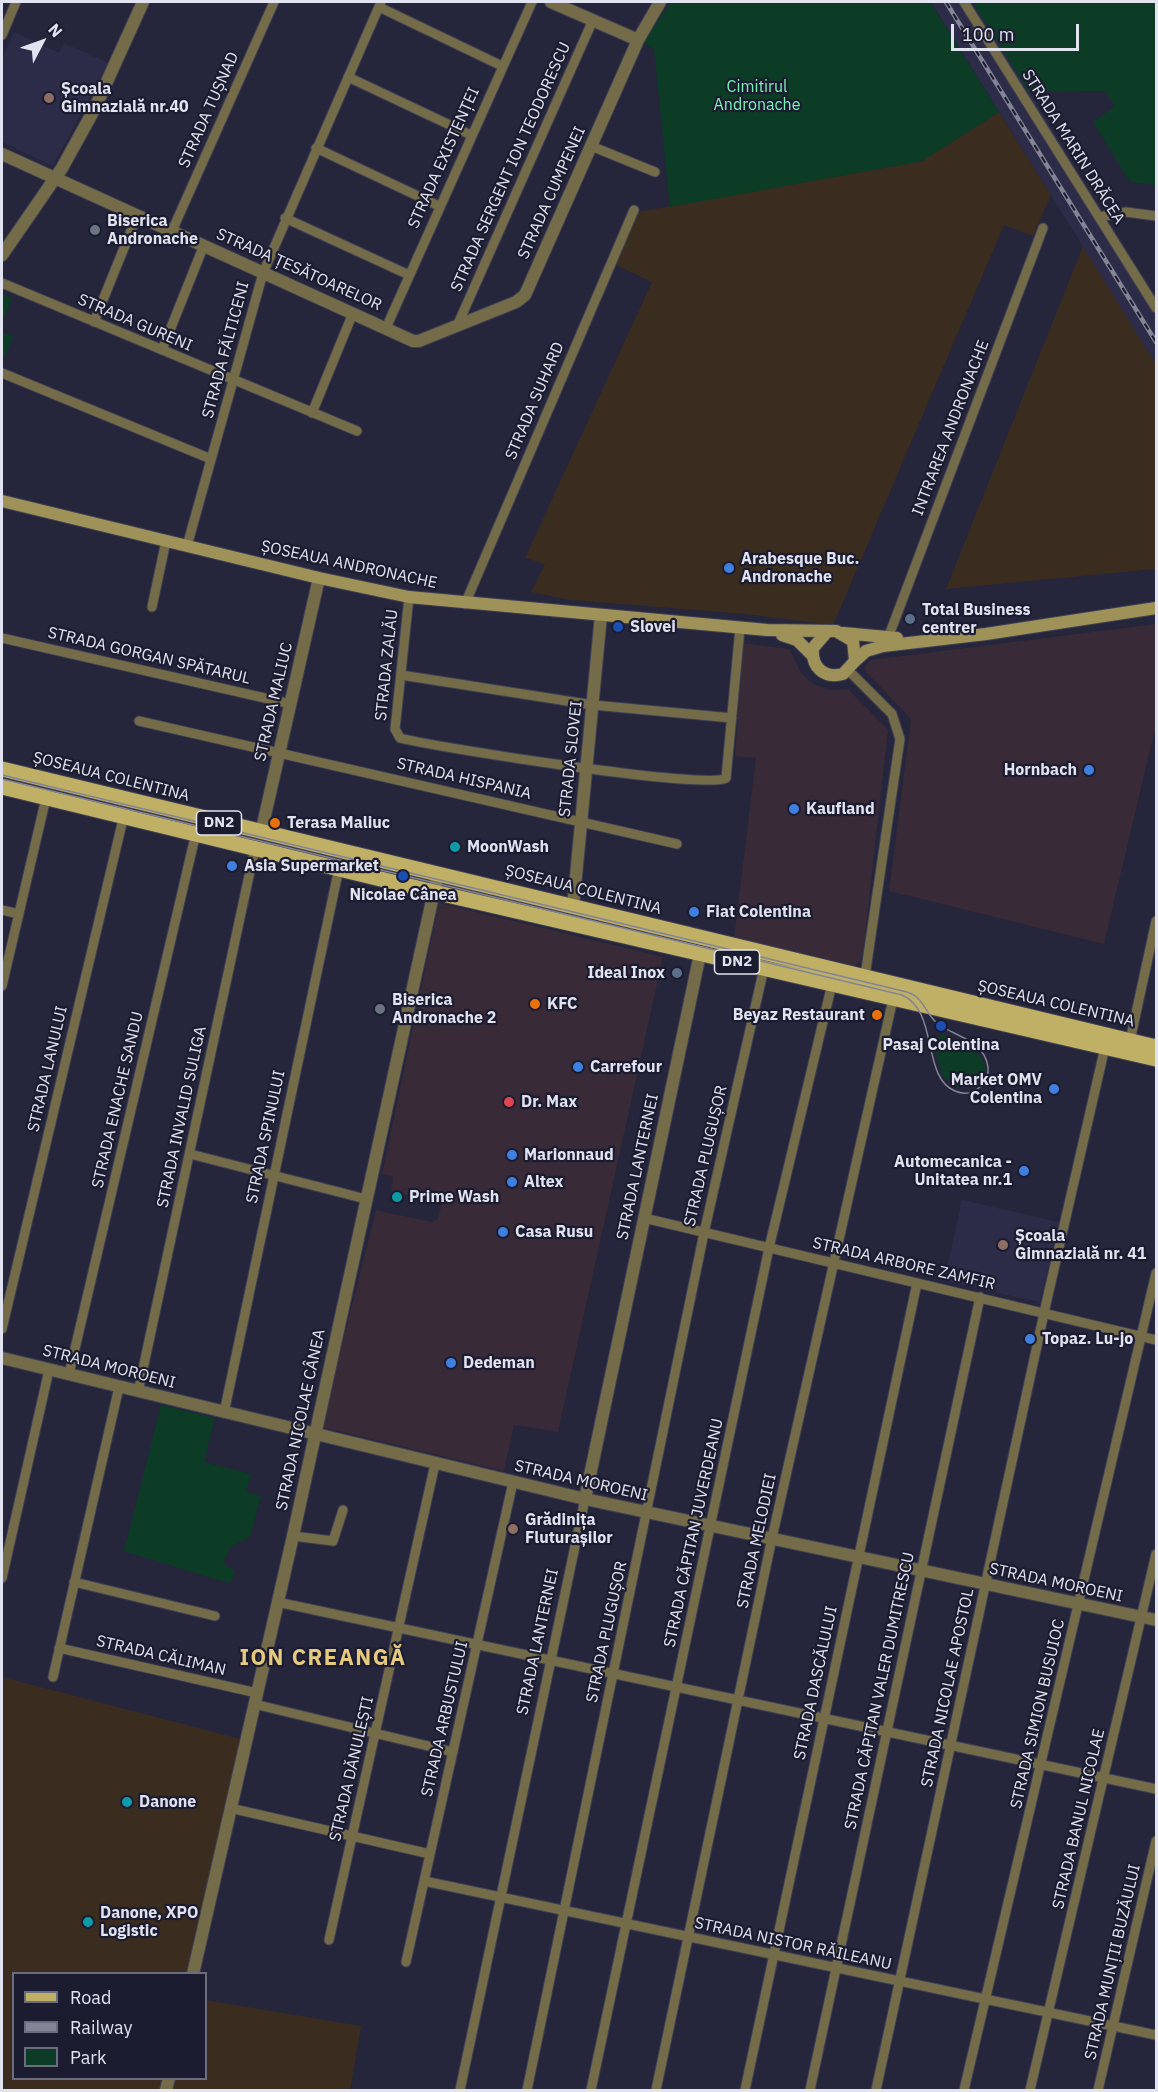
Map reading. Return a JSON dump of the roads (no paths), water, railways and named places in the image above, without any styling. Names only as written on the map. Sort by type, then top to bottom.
[{"type":"main road","name":"ȘOSEAUA ANDRONACHE","points":[[2,501],[319,578],[409,597],[465,604],[825,633]]},
{"type":"main road","points":[[928,640],[825,633],[815,642],[812,655],[817,668],[836,676],[875,647],[928,640],[1156,608]]},
{"type":"main road","name":"ȘOSEAUA ANDRONACHE","points":[[767,630],[797,640],[812,655]]},
{"type":"main road","points":[[842,633],[856,648],[852,666]]},
{"type":"main road","name":"ȘOSEAUA COLENTINA","points":[[2,769],[258,840],[339,868],[434,892],[1156,1059]]},
{"type":"main road","name":"ȘOSEAUA COLENTINA","points":[[2,787],[196,833],[258,840],[438,873],[1156,1047]]},
{"type":"street","points":[[2,35],[16,2]]},
{"type":"street","points":[[2,255],[56,178],[94,110],[143,2]]},
{"type":"street","name":"STRADA TUȘNAD","points":[[172,231],[274,2]]},
{"type":"street","name":"STRADA EXISTENȚEI","points":[[386,328],[532,2]]},
{"type":"street","points":[[551,2],[638,40]]},
{"type":"street","name":"STRADA CUMPENEI","points":[[419,341],[516,302],[525,295],[638,40],[660,2]]},
{"type":"street","name":"STRADA MARIN DRĂCEA","points":[[964,2],[1156,308]]},
{"type":"street","points":[[380,4],[502,66]]},
{"type":"street","name":"STRADA FĂLTICENI","points":[[187,546],[235,381],[262,273],[380,4]]},
{"type":"street","name":"STRADA SERGENT ION TEODORESCU","points":[[457,326],[593,20]]},
{"type":"street","points":[[348,77],[471,135]]},
{"type":"street","points":[[591,146],[655,172]]},
{"type":"street","points":[[316,148],[439,206]]},
{"type":"street","name":"STRADA ȚESĂTOARELOR","points":[[2,154],[262,273],[419,341]]},
{"type":"street","name":"STRADA SUHARD","points":[[465,604],[634,210]]},
{"type":"street","points":[[1099,217],[1126,212],[1156,216]]},
{"type":"street","points":[[94,322],[137,216]]},
{"type":"street","points":[[285,218],[409,275]]},
{"type":"street","name":"INTRAREA ANDRONACHE","points":[[888,638],[1043,228]]},
{"type":"street","points":[[162,350],[204,245]]},
{"type":"street","name":"STRADA GURENI","points":[[2,283],[357,431]]},
{"type":"street","points":[[312,413],[353,313]]},
{"type":"street","points":[[2,373],[211,459]]},
{"type":"street","points":[[152,607],[166,541]]},
{"type":"street","name":"STRADA MALIUC","points":[[258,840],[319,578]]},
{"type":"street","name":"STRADA ZALĂU","points":[[409,597],[395,729],[397,736],[403,739],[587,769]]},
{"type":"street","name":"STRADA SLOVEI","points":[[573,907],[601,615]]},
{"type":"street","points":[[587,769],[723,781],[727,776],[740,627]]},
{"type":"street","name":"STRADA GORGAN SPĂTARUL","points":[[2,638],[291,704]]},
{"type":"street","points":[[852,666],[892,714],[900,739],[865,976]]},
{"type":"street","points":[[401,675],[593,705],[732,718]]},
{"type":"street","name":"STRADA HISPANIA","points":[[139,721],[677,844]]},
{"type":"street","points":[[2,986],[46,798]]},
{"type":"street","name":"STRADA LANULUI","points":[[2,1329],[124,815]]},
{"type":"street","name":"STRADA ENACHE SANDU","points":[[69,1374],[196,833]]},
{"type":"street","name":"STRADA INVALID SULIGA","points":[[138,1392],[258,840]]},
{"type":"street","name":"STRADA SPINULUI","points":[[224,1413],[272,1176],[339,868]]},
{"type":"street","name":"STRADA NICOLAE CÂNEA","points":[[193,1972],[293,1536],[438,873]]},
{"type":"street","points":[[2,910],[19,914]]},
{"type":"street","points":[[1130,1041],[1152,961],[1156,921]]},
{"type":"street","name":"STRADA LANTERNEI","points":[[460,2091],[700,954]]},
{"type":"street","name":"STRADA PLUGUȘOR","points":[[527,2091],[704,1233],[764,968]]},
{"type":"street","name":"STRADA CĂPITAN JUVERDEANU","points":[[591,2091],[769,1248],[832,984]]},
{"type":"street","name":"STRADA MELODIEI","points":[[656,2091],[772,1538],[892,999]]},
{"type":"street","name":"STRADA NICOLAE APOSTOL","points":[[876,2091],[1044,1312],[1105,1047]]},
{"type":"street","points":[[190,1154],[366,1199]]},
{"type":"street","name":"STRADA ARBORE ZAMFIR","points":[[644,1218],[1156,1340]]},
{"type":"street","name":"STRADA SIMION BUSUIOC","points":[[964,2091],[1156,1273]]},
{"type":"street","name":"STRADA DASCĂLULUI","points":[[745,2091],[918,1283]]},
{"type":"street","name":"STRADA CĂPITAN VALER DUMITRESCU","points":[[810,2091],[980,1297]]},
{"type":"street","name":"STRADA MOROENI","points":[[2,1358],[585,1499],[1156,1620]]},
{"type":"street","points":[[2,1578],[50,1370]]},
{"type":"street","points":[[52,1677],[119,1387]]},
{"type":"street","name":"STRADA DĂNULEȘTI","points":[[329,1940],[435,1464]]},
{"type":"street","name":"STRADA ARBUSTULUI","points":[[406,1962],[513,1482]]},
{"type":"street","points":[[293,1536],[333,1541],[343,1510]]},
{"type":"street","name":"STRADA BANUL NICOLAE","points":[[1030,2091],[1156,1556]]},
{"type":"street","points":[[74,1582],[215,1616]]},
{"type":"street","points":[[277,1602],[676,1689],[1156,1789]]},
{"type":"street","name":"STRADA CĂLIMAN","points":[[59,1648],[255,1699],[375,1734],[453,1752]]},
{"type":"street","points":[[230,1808],[430,1854]]},
{"type":"street","name":"STRADA MUNȚII BUZĂULUI","points":[[1098,2091],[1156,1841]]},
{"type":"street","name":"STRADA NISTOR RĂILEANU","points":[[424,1881],[1156,2035]]},
{"type":"tram line","points":[[2,775],[907,992],[913,994],[921,1002],[938,1024],[968,1040],[981,1051],[988,1067],[987,1075],[980,1087],[968,1093],[955,1091],[944,1084],[933,1059],[921,1015],[914,1003],[902,995],[2,779]]},
{"type":"railway","points":[[946,2],[1156,342]]},
{"type":"place","name":"Școala Gimnazială nr.40","points":[[49,98]]},
{"type":"place","name":"Biserica Andronache","points":[[95,230]]},
{"type":"place","name":"Arabesque Buc. Andronache","points":[[729,568]]},
{"type":"place","name":"Total Business centrer","points":[[910,619]]},
{"type":"place","name":"Slovei","points":[[618,627]]},
{"type":"place","name":"Hornbach","points":[[1089,770]]},
{"type":"place","name":"Kaufland","points":[[794,809]]},
{"type":"place","name":"Terasa Maliuc","points":[[275,823]]},
{"type":"place","name":"MoonWash","points":[[455,847]]},
{"type":"place","name":"Asia Supermarket","points":[[232,866]]},
{"type":"place","name":"Nicolae Cânea","points":[[403,876]]},
{"type":"place","name":"Fiat Colentina","points":[[694,912]]},
{"type":"place","name":"Ideal Inox","points":[[677,973]]},
{"type":"place","name":"KFC","points":[[535,1004]]},
{"type":"place","name":"Biserica Andronache 2","points":[[380,1009]]},
{"type":"place","name":"Beyaz Restaurant","points":[[877,1015]]},
{"type":"place","name":"Pasaj Colentina","points":[[941,1026]]},
{"type":"place","name":"Carrefour","points":[[578,1067]]},
{"type":"place","name":"Market OMV Colentina","points":[[1054,1089]]},
{"type":"place","name":"Dr. Max","points":[[509,1102]]},
{"type":"place","name":"Marionnaud","points":[[512,1155]]},
{"type":"place","name":"Automecanica - Unitatea nr.1","points":[[1024,1171]]},
{"type":"place","name":"Altex","points":[[512,1182]]},
{"type":"place","name":"Prime Wash","points":[[397,1197]]},
{"type":"place","name":"Casa Rusu","points":[[503,1232]]},
{"type":"place","name":"Școala Gimnazială nr. 41","points":[[1003,1245]]},
{"type":"place","name":"Topaz. Lu-jo","points":[[1030,1339]]},
{"type":"place","name":"Dedeman","points":[[451,1363]]},
{"type":"place","name":"Grădinița Fluturașilor","points":[[513,1529]]},
{"type":"place","name":"Danone","points":[[127,1802]]},
{"type":"place","name":"Danone, XPO Logistic","points":[[88,1922]]},
{"type":"district","name":"ION CREANGĂ","points":[[323,1659]]},
{"type":"park label","name":"Cimitirul Andronache","points":[[757,96]]}]
